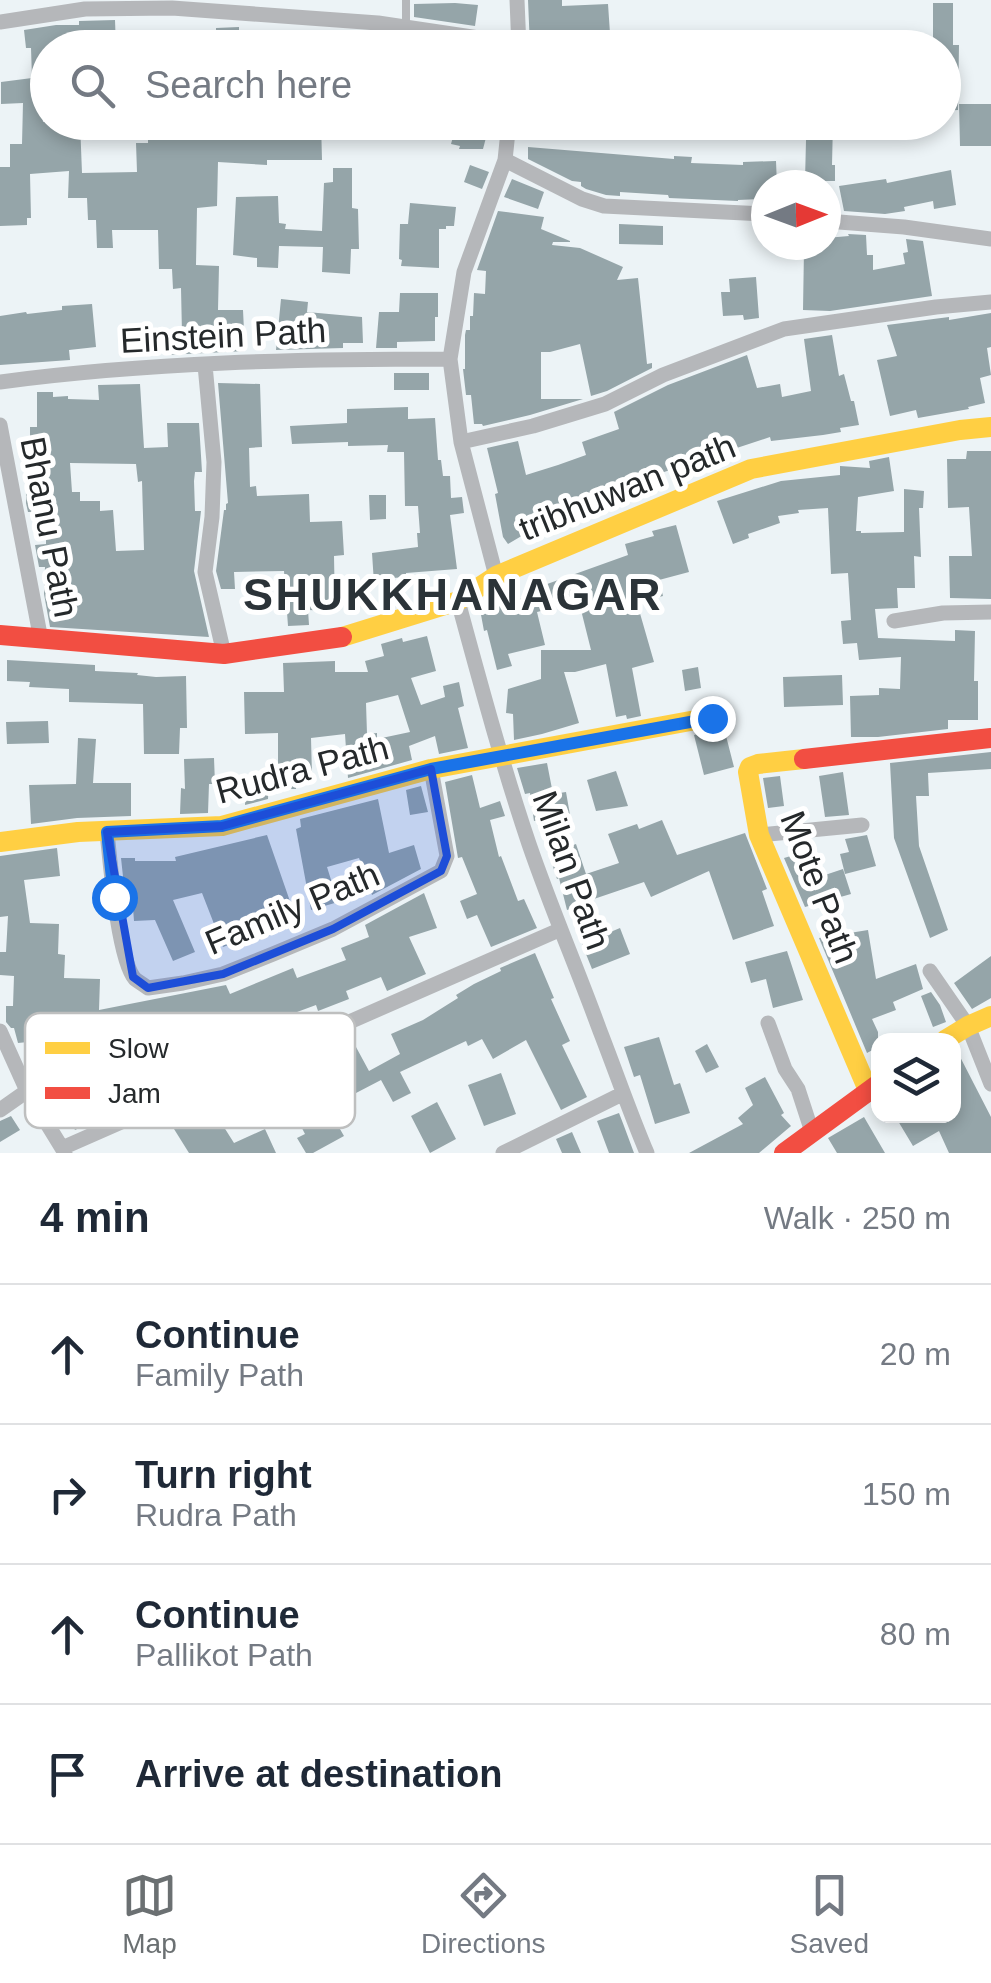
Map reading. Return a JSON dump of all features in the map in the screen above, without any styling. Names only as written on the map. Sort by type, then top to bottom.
[{"type":"street","points":[[517,0],[518,30]]},
{"type":"street","points":[[0,22],[84,9],[287,8],[419,30]]},
{"type":"street","points":[[496,576],[461,442],[450,359],[464,272],[504,160],[507,140]]},
{"type":"street","points":[[504,160],[604,206],[751,213]]},
{"type":"street","points":[[841,222],[991,239]]},
{"type":"street","points":[[461,442],[534,426],[606,404],[663,375],[784,329],[991,302]]},
{"type":"street","name":"Einstein Path","points":[[0,382],[77,372],[205,364],[450,359]]},
{"type":"street","points":[[205,364],[214,462],[204,572],[224,654]]},
{"type":"street","name":"Bhanu Path","points":[[0,424],[41,640]]},
{"type":"street","name":"tribhuwan path","points":[[0,635],[224,654],[347,636],[458,601],[496,576],[751,469],[991,427]]},
{"type":"street","name":"Milan Path","points":[[458,601],[500,758],[559,930],[647,1153]]},
{"type":"street","points":[[894,621],[943,613],[991,612]]},
{"type":"street","name":"Rudra Path","points":[[0,842],[78,832],[222,826],[431,769],[712,718]]},
{"type":"street","name":"Mote Path","points":[[871,1080],[760,835],[748,772],[750,767],[991,738]]},
{"type":"street","name":"Family Path","points":[[107,832],[114,897],[133,977],[148,988],[182,984],[222,974],[333,929],[441,871],[447,856],[431,769]]},
{"type":"street","points":[[760,835],[862,825]]},
{"type":"street","points":[[355,1021],[559,930]]},
{"type":"street","points":[[930,971],[968,1026],[991,1084]]},
{"type":"street","points":[[956,1033],[991,1016]]},
{"type":"street","points":[[768,1023],[785,1068],[798,1089],[812,1132]]},
{"type":"street","points":[[0,1031],[25,1087]]},
{"type":"street","points":[[784,1153],[871,1089]]},
{"type":"street","points":[[0,1110],[25,1092]]},
{"type":"street","points":[[503,1153],[622,1094]]},
{"type":"street","points":[[50,1128],[64,1150],[114,1128]]},
{"type":"lane","points":[[406,0],[406,28]]},
{"type":"highlighted area","points":[[431,769],[447,856],[441,871],[333,929],[223,974],[148,988],[133,977],[107,832],[222,826]]},
{"type":"building","points":[[528,0],[562,0],[562,6],[608,4],[610,30],[529,30]]},
{"type":"building","points":[[933,3],[953,3],[953,30],[933,30]]},
{"type":"building","points":[[414,4],[478,5],[475,26],[414,17]]},
{"type":"building","points":[[115,20],[115,30],[30,30],[30,48],[26,48],[24,30],[79,25],[79,21]]},
{"type":"building","points":[[30,78],[30,140],[81,140],[82,173],[137,172],[136,143],[148,140],[321,140],[322,160],[267,160],[267,165],[218,162],[217,206],[197,208],[196,265],[219,266],[218,310],[243,310],[245,351],[166,355],[166,334],[182,334],[181,288],[173,289],[172,269],[159,269],[158,230],[112,230],[113,248],[97,248],[96,220],[88,220],[87,198],[68,198],[69,171],[30,174],[31,218],[27,218],[27,225],[0,226],[0,167],[10,167],[10,144],[22,144],[23,103],[1,104],[1,82]]},
{"type":"building","points":[[961,104],[991,104],[991,146],[960,146]]},
{"type":"building","points":[[452,140],[485,140],[483,149],[459,149],[460,146],[451,144]]},
{"type":"building","points":[[806,140],[833,140],[835,170],[805,170]]},
{"type":"building","points":[[528,147],[674,159],[692,157],[691,163],[743,165],[776,161],[776,170],[751,170],[751,199],[669,198],[620,192],[620,196],[586,189],[581,182],[528,159]]},
{"type":"building","points":[[470,165],[489,172],[482,189],[464,182]]},
{"type":"building","points":[[333,168],[352,168],[352,208],[358,209],[359,249],[351,249],[350,274],[322,272],[323,247],[279,246],[278,268],[257,267],[257,258],[233,255],[236,197],[278,196],[279,223],[286,224],[285,229],[322,231],[324,183],[333,182]]},
{"type":"building","points":[[951,170],[956,205],[934,209],[933,201],[885,214],[844,211],[841,186],[886,179],[887,183]]},
{"type":"building","points":[[512,179],[544,192],[538,209],[504,197]]},
{"type":"building","points":[[410,203],[456,207],[454,226],[439,229],[439,268],[401,266],[400,224],[408,224]]},
{"type":"building","points":[[498,211],[544,217],[541,229],[570,241],[552,245],[580,248],[623,267],[617,280],[638,278],[647,364],[652,363],[652,368],[591,396],[580,344],[541,352],[541,399],[583,399],[483,426],[474,424],[463,369],[465,335],[473,316],[474,293],[485,294],[486,271],[477,270]]},
{"type":"building","points":[[619,224],[663,226],[663,245],[619,244]]},
{"type":"building","points":[[866,235],[873,270],[905,264],[906,239],[923,241],[932,296],[830,311],[803,310],[804,260],[841,260],[841,237]]},
{"type":"building","points":[[756,277],[759,318],[723,316],[721,292],[730,292],[729,279]]},
{"type":"building","points":[[400,293],[438,293],[435,341],[397,342],[397,348],[376,348],[379,312],[399,312]]},
{"type":"building","points":[[281,299],[308,302],[307,312],[362,317],[363,343],[343,343],[343,348],[276,350]]},
{"type":"building","points":[[92,304],[96,347],[69,350],[70,360],[0,365],[0,316]]},
{"type":"building","points":[[991,313],[991,347],[987,348],[991,375],[980,378],[985,403],[918,418],[916,410],[890,416],[877,360],[897,356],[887,325]]},
{"type":"building","points":[[832,335],[839,376],[844,374],[859,425],[823,435],[771,441],[770,437],[661,473],[664,481],[643,488],[644,492],[549,527],[547,521],[508,544],[503,537],[487,448],[518,441],[526,475],[586,455],[582,442],[619,429],[614,412],[668,385],[747,355],[757,388],[780,384],[782,397],[811,391],[804,339]]},
{"type":"building","points":[[394,373],[429,373],[429,390],[394,390]]},
{"type":"building","points":[[218,383],[260,384],[262,447],[249,448],[250,487],[256,486],[257,496],[309,494],[310,522],[342,521],[344,555],[334,556],[335,611],[308,610],[309,625],[288,626],[284,571],[234,572],[235,589],[221,589],[216,571],[228,503]]},
{"type":"building","points":[[140,384],[144,448],[168,447],[167,423],[199,423],[202,472],[195,472],[194,481],[195,511],[201,511],[194,571],[209,637],[50,627],[44,594],[45,567],[39,567],[35,545],[46,544],[46,512],[28,512],[26,503],[28,436],[30,427],[37,427],[37,392],[99,400],[98,385]],"holes":[[[70,463],[136,464],[138,482],[142,481],[144,550],[116,551],[113,510],[100,511],[100,501],[80,501],[80,492],[72,492]]]},
{"type":"building","points":[[408,407],[408,419],[435,418],[443,476],[450,476],[451,498],[462,497],[464,513],[450,515],[457,569],[406,573],[406,577],[393,578],[393,583],[374,583],[372,553],[418,547],[418,506],[405,506],[404,452],[387,452],[388,445],[348,446],[348,442],[292,444],[290,426],[347,423],[347,409]]},
{"type":"building","points":[[967,451],[991,451],[991,599],[950,598],[949,556],[972,556],[969,507],[948,508],[947,459],[966,459]]},
{"type":"building","points":[[889,457],[894,491],[858,497],[856,531],[904,532],[904,489],[924,491],[923,508],[919,508],[921,557],[914,556],[915,588],[897,588],[898,608],[875,609],[878,638],[955,641],[955,630],[975,631],[978,720],[948,720],[948,729],[851,737],[850,696],[879,695],[879,688],[900,689],[901,657],[859,660],[857,643],[843,644],[841,621],[851,620],[848,573],[831,574],[828,508],[778,516],[780,523],[748,534],[749,538],[733,544],[717,501],[781,481],[840,475],[840,466],[870,468],[869,461]]},
{"type":"building","points":[[369,495],[386,495],[386,519],[370,520]]},
{"type":"building","points":[[676,525],[689,572],[659,580],[663,596],[637,603],[654,662],[632,668],[641,716],[616,717],[606,664],[564,672],[579,723],[514,740],[513,714],[506,713],[508,689],[541,679],[541,650],[591,650],[579,602],[537,612],[545,645],[508,654],[512,666],[497,670],[479,604],[537,595],[536,588],[628,555],[625,544]]},
{"type":"building","points":[[427,636],[436,671],[411,678],[421,705],[445,697],[443,686],[459,682],[464,706],[458,708],[468,748],[439,754],[435,736],[409,746],[412,760],[348,778],[345,734],[311,738],[312,775],[296,776],[296,789],[278,789],[278,733],[245,734],[244,692],[284,692],[283,663],[335,661],[335,672],[368,672],[365,661],[384,656],[381,644],[402,638],[403,642]],"holes":[[[398,695],[410,732],[377,739],[377,733],[367,734],[366,703]]]},
{"type":"building","points":[[7,660],[95,665],[95,671],[156,677],[186,676],[187,728],[180,728],[179,754],[144,754],[143,704],[69,702],[69,689],[29,687],[30,682],[7,681]]},
{"type":"building","points":[[698,667],[701,688],[685,691],[682,670]]},
{"type":"building","points":[[842,675],[843,705],[784,707],[783,677]]},
{"type":"building","points":[[48,721],[49,743],[7,744],[6,722]]},
{"type":"building","points":[[724,728],[734,767],[704,775],[694,735]]},
{"type":"building","points":[[78,738],[96,739],[93,783],[131,783],[131,816],[31,824],[29,785],[76,784]]},
{"type":"building","points":[[991,752],[991,769],[928,773],[929,796],[916,796],[919,846],[948,930],[930,938],[894,838],[890,763]]},
{"type":"building","points":[[214,758],[215,784],[209,784],[208,813],[180,814],[181,788],[185,789],[184,759]]},
{"type":"building","points":[[547,763],[553,794],[566,792],[570,815],[534,821],[530,793],[525,794],[517,768]]},
{"type":"building","points":[[616,771],[628,806],[596,811],[587,780]]},
{"type":"building","points":[[843,772],[849,815],[825,817],[819,776]]},
{"type":"building","points":[[472,775],[480,808],[500,801],[505,816],[490,820],[499,857],[518,901],[524,899],[537,928],[491,947],[477,915],[467,919],[460,901],[477,894],[462,857],[458,858],[445,782]]},
{"type":"building","points":[[246,776],[269,776],[268,799],[245,805]]},
{"type":"building","points":[[780,776],[784,806],[768,808],[763,778]]},
{"type":"building","points":[[421,786],[428,812],[410,815],[406,790]]},
{"type":"building","points":[[378,799],[389,853],[414,845],[421,869],[372,895],[359,858],[327,867],[338,902],[311,910],[296,829],[301,827],[300,819]]},
{"type":"building","points":[[662,820],[677,855],[745,833],[767,889],[762,891],[774,926],[733,940],[709,871],[651,897],[644,882],[567,910],[549,854],[576,844],[586,874],[619,863],[608,834]]},
{"type":"building","points":[[267,835],[293,910],[244,926],[248,938],[223,947],[202,893],[173,900],[195,952],[173,961],[155,920],[134,921],[132,895],[125,895],[121,858],[176,861],[175,857]]},
{"type":"building","points":[[867,835],[876,866],[845,874],[840,854],[849,852],[845,839]]},
{"type":"building","points":[[57,848],[60,876],[24,880],[30,923],[59,924],[58,954],[65,955],[64,978],[100,979],[99,1010],[226,985],[230,994],[293,968],[297,978],[346,960],[341,948],[369,937],[365,925],[424,893],[437,928],[409,937],[426,974],[387,991],[381,977],[346,991],[349,999],[318,1011],[316,1005],[294,1013],[25,1013],[25,1042],[18,1043],[14,1028],[6,1022],[6,1006],[13,1006],[14,976],[0,975],[0,952],[6,952],[8,916],[0,917],[0,856]]},
{"type":"building","points":[[808,851],[816,878],[843,869],[851,894],[805,907],[784,858]]},
{"type":"building","points":[[620,928],[630,954],[592,969],[582,944]]},
{"type":"building","points":[[868,930],[876,979],[916,964],[923,989],[893,1002],[896,1010],[872,1019],[878,1033],[871,1033],[871,1051],[867,1053],[819,938]]},
{"type":"building","points":[[787,951],[803,1000],[773,1008],[766,979],[751,983],[745,962]]},
{"type":"building","points":[[535,953],[570,1041],[562,1045],[587,1097],[561,1110],[526,1040],[493,1059],[482,1039],[468,1046],[466,1041],[400,1072],[411,1093],[393,1102],[381,1080],[355,1094],[355,1048],[369,1071],[400,1054],[391,1034],[423,1020],[458,998],[456,995],[501,971],[500,968]]},
{"type":"building","points":[[991,956],[991,998],[972,1009],[954,983]]},
{"type":"building","points":[[931,992],[946,1022],[933,1027],[921,996]]},
{"type":"building","points":[[659,1037],[674,1085],[680,1083],[690,1113],[655,1124],[640,1075],[634,1077],[624,1047]]},
{"type":"building","points":[[707,1044],[719,1067],[706,1073],[695,1051]]},
{"type":"building","points":[[961,1059],[991,1117],[991,1153],[949,1153],[939,1131],[913,1146],[899,1123],[961,1123]]},
{"type":"building","points":[[501,1073],[516,1114],[484,1126],[468,1085]]},
{"type":"building","points":[[765,1077],[784,1113],[781,1115],[791,1126],[759,1153],[689,1153],[743,1124],[738,1118],[753,1105],[745,1088]]},
{"type":"building","points":[[437,1102],[456,1139],[430,1153],[411,1116]]},
{"type":"building","points":[[619,1113],[634,1153],[609,1153],[597,1121]]},
{"type":"building","points":[[11,1116],[20,1130],[0,1142],[0,1121]]},
{"type":"building","points":[[864,1117],[885,1153],[837,1153],[828,1138]]},
{"type":"building","points":[[225,1128],[234,1143],[265,1129],[276,1153],[189,1153],[174,1129]]},
{"type":"building","points":[[302,1128],[339,1128],[344,1136],[306,1153],[297,1138],[305,1134]]},
{"type":"building","points":[[572,1132],[581,1153],[562,1153],[556,1139]]},
{"type":"traffic: slow","points":[[342,637],[458,601],[496,576],[751,469],[991,427]]},
{"type":"traffic: slow","points":[[0,842],[78,832],[222,826],[431,769],[712,717]]},
{"type":"traffic: slow","points":[[804,759],[750,767],[759,835],[868,1090]]},
{"type":"traffic: slow","points":[[956,1033],[991,1016]]},
{"type":"traffic: jam","points":[[0,635],[224,654],[342,637]]},
{"type":"traffic: jam","points":[[804,759],[991,738]]},
{"type":"traffic: jam","points":[[784,1153],[871,1089]]},
{"type":"district","name":"SHUKKHANAGAR","points":[[453,594]]},
{"type":"route","points":[[114,897],[107,832],[222,826],[431,769],[712,718]]}]
